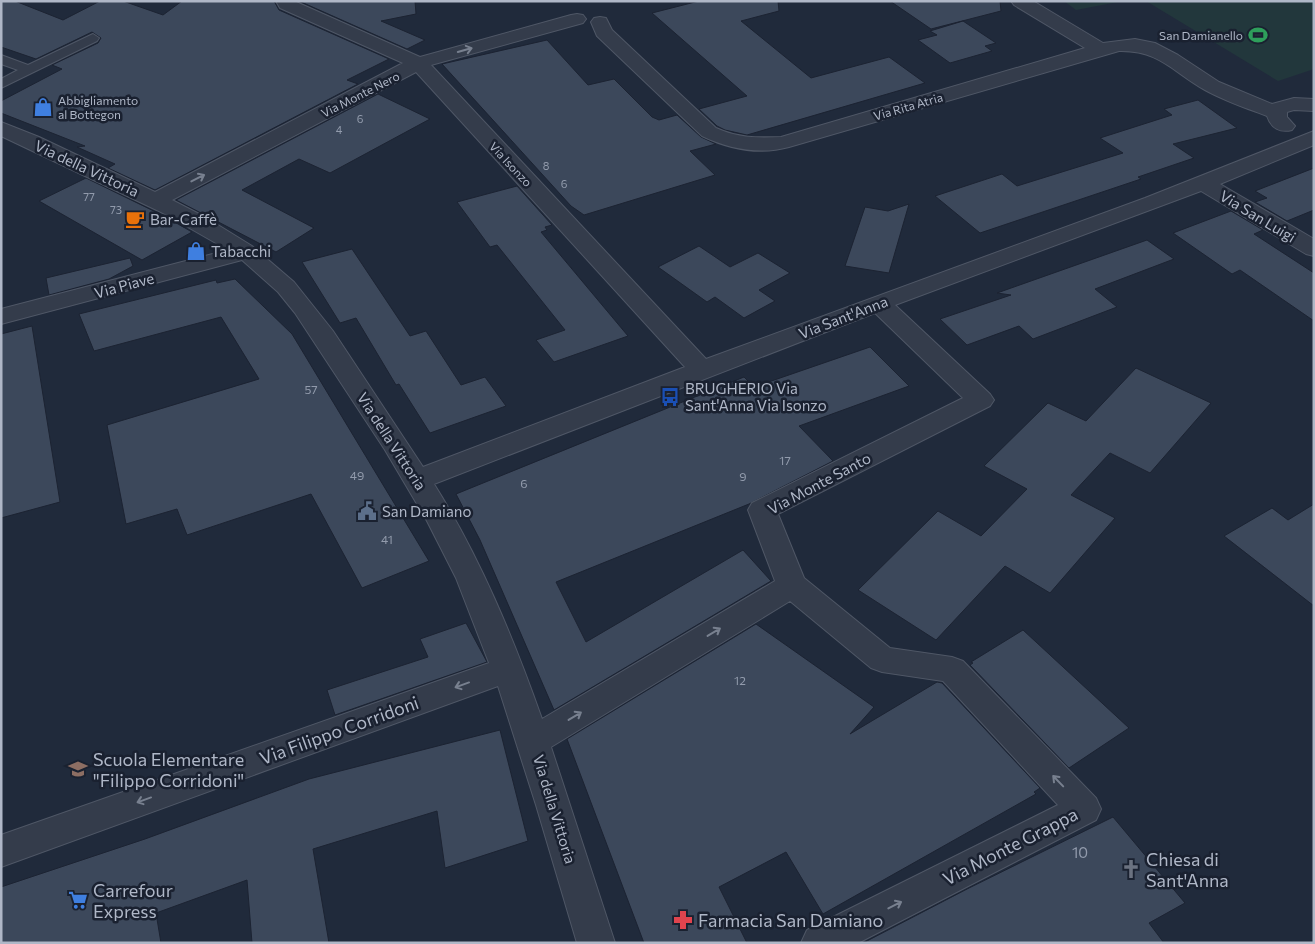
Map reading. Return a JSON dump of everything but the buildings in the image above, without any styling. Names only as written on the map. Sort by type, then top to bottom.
[{"type":"street","points":[[1020,1],[1100,49]]},
{"type":"street","name":"Via Isonzo","points":[[286,3],[418,63],[702,370]]},
{"type":"street","name":"Via Rita Atria","points":[[588,9],[603,32],[708,132],[728,142],[755,145],[782,143],[1100,49],[1130,44],[1151,47],[1212,86],[1281,115]]},
{"type":"street","name":"Via Monte Nero","points":[[155,200],[418,63],[588,9]]},
{"type":"street","points":[[1269,157],[1281,115],[1314,105]]},
{"type":"street","name":"Via Sant'Anna","points":[[1281,115],[1297,132],[1314,137]]},
{"type":"street","name":"Via della Vittoria","points":[[1,128],[155,200],[205,226],[246,252],[276,276],[300,303],[442,519],[471,577],[508,669],[533,741],[596,943]]},
{"type":"street","name":"Via Sant'Anna","points":[[417,480],[879,303],[1203,183],[1314,137]]},
{"type":"street","points":[[1,145],[31,141]]},
{"type":"street","name":"Via San Luigi","points":[[1203,183],[1314,249]]},
{"type":"street","name":"Via Piave","points":[[1,317],[246,252]]},
{"type":"street","name":"Via Monte Santo","points":[[792,585],[762,510],[981,400],[879,303]]},
{"type":"street","points":[[533,741],[792,585]]},
{"type":"street","name":"Via Monte Grappa","points":[[792,585],[882,659],[952,670],[1084,808],[820,943]]},
{"type":"street","name":"Via Filippo Corridoni","points":[[1,851],[508,669]]},
{"type":"lane","points":[[1,84],[94,38]]},
{"type":"lane","points":[[1,59],[29,70]]},
{"type":"green space","points":[[1064,1],[1123,1],[1076,10]]},
{"type":"green space","name":"San Damianello","points":[[1146,1],[1314,1],[1314,69],[1278,81]]},
{"type":"place","name":"San Damianello","points":[[1258,35]]},
{"type":"place","name":"Abbigliamento al Bottegon","points":[[43,107]]},
{"type":"place","name":"Bar-Caffè","points":[[135,219]]},
{"type":"place","name":"Tabacchi","points":[[196,251]]},
{"type":"place","name":"BRUGHERIO Via Sant'Anna Via Isonzo","points":[[670,397]]},
{"type":"place","name":"San Damiano","points":[[367,511]]},
{"type":"place","name":"Scuola Elementare \"Filippo Corridoni\"","points":[[78,769]]},
{"type":"place","name":"Chiesa di Sant'Anna","points":[[1131,869]]},
{"type":"place","name":"Carrefour Express","points":[[78,900]]},
{"type":"place","name":"Farmacia San Damiano","points":[[683,920]]}]
